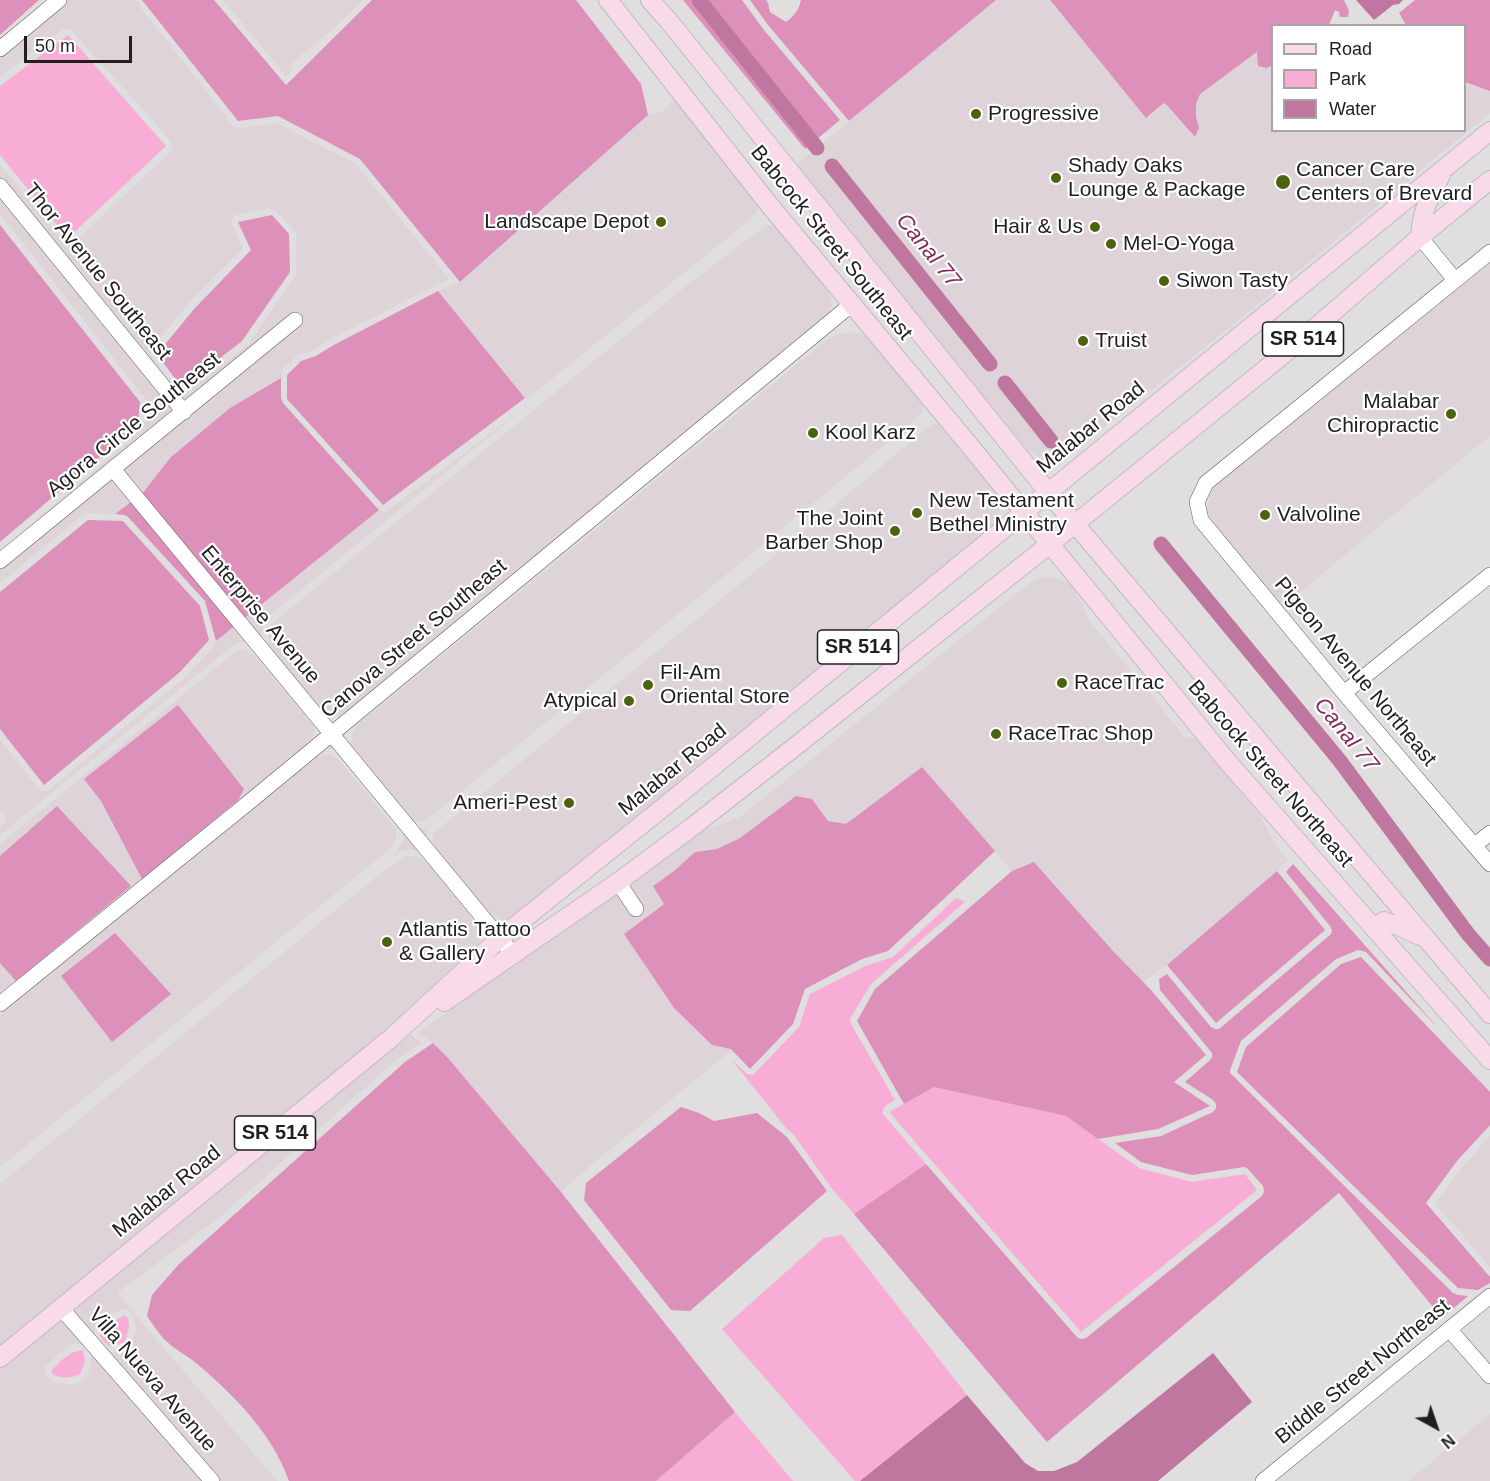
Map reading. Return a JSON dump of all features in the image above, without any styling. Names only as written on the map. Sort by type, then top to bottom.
[{"type":"main road","name":"Babcock Street Southeast","points":[[608,0],[764,198],[1023,512]]},
{"type":"main road","name":"Babcock Street Southeast","points":[[650,0],[675,28],[1048,492]]},
{"type":"main road","name":"Malabar Road","points":[[0,1358],[391,1038],[500,938],[1215,358],[1490,131]]},
{"type":"main road","points":[[1420,237],[1426,203],[1445,168]]},
{"type":"main road","name":"Malabar Road","points":[[391,1038],[618,882],[792,750],[1295,345],[1490,180]]},
{"type":"main road","name":"Babcock Street Northeast","points":[[1048,492],[1490,1014]]},
{"type":"main road","name":"Babcock Street Northeast","points":[[1023,512],[1227,761],[1490,1060]]},
{"type":"main road","points":[[618,882],[612,863],[615,855],[681,800],[692,783]]},
{"type":"main road","points":[[1373,927],[1384,921],[1425,938]]},
{"type":"street","points":[[0,49],[59,0]]},
{"type":"street","name":"Thor Avenue Southeast","points":[[0,186],[184,412]]},
{"type":"street","points":[[1420,237],[1455,280],[1490,252]]},
{"type":"street","name":"Pigeon Avenue Northeast","points":[[1455,280],[1206,483],[1197,502],[1201,520],[1490,864]]},
{"type":"street","name":"Canova Street Southeast","points":[[0,1004],[332,734],[852,304]]},
{"type":"street","name":"Agora Circle Southeast","points":[[0,561],[295,320]]},
{"type":"street","name":"Enterprise Avenue","points":[[113,470],[513,954]]},
{"type":"street","points":[[1344,693],[1490,575]]},
{"type":"street","points":[[1475,845],[1490,833]]},
{"type":"street","points":[[618,882],[636,909]]},
{"type":"street","name":"Biddle Street Northeast","points":[[1263,1481],[1490,1296]]},
{"type":"street","name":"Villa Nueva Avenue","points":[[61,1308],[212,1481]]},
{"type":"street","points":[[1449,1329],[1490,1376]]},
{"type":"shaded area","points":[[0,0],[39,0],[0,35]]},
{"type":"shaded area","points":[[50,0],[135,0],[234,127],[277,123],[356,164],[449,279],[328,340],[313,350],[298,355],[282,370],[281,378],[230,408],[171,457],[142,494],[115,514],[84,514],[0,583],[0,551],[128,442],[144,424],[147,403],[0,214],[0,165],[64,242],[70,245],[172,148],[171,141],[69,29],[63,29],[0,77],[0,44]],"holes":[[[269,208],[276,211],[296,233],[296,275],[248,345],[186,393],[182,395],[178,393],[152,357],[151,349],[189,303],[243,248],[232,224],[233,217]]]},
{"type":"shaded area","points":[[142,0],[214,0],[286,85],[372,0],[576,0],[641,84],[648,115],[460,282],[360,159],[278,116],[238,121]]},
{"type":"shaded area","points":[[223,0],[363,0],[332,30],[290,64],[293,69],[286,76]]},
{"type":"shaded area","points":[[683,0],[742,0],[764,30],[840,120],[805,149]]},
{"type":"shaded area","points":[[750,0],[766,0],[770,12],[786,22],[796,12],[801,0],[996,0],[849,121],[768,25]]},
{"type":"shaded area","points":[[996,0],[1049,0],[1146,118],[1165,103],[1194,137],[1199,128],[1196,104],[1200,94],[1258,52],[1267,68],[1271,66],[1271,132],[1466,132],[1466,82],[1490,91],[1490,113],[1240,319],[1068,456],[1055,460],[1044,460],[1027,449],[795,166]]},
{"type":"shaded area","points":[[1050,0],[1344,0],[1349,11],[1348,17],[1340,17],[1339,12],[1335,10],[1329,24],[1271,24],[1271,66],[1267,68],[1258,66],[1257,52],[1200,94],[1196,104],[1199,128],[1195,137],[1165,103],[1146,118]]},
{"type":"shaded area","points":[[1415,0],[1490,0],[1490,91],[1466,82],[1466,24],[1405,24],[1399,13]]},
{"type":"shaded area","points":[[674,100],[760,206],[746,223],[527,399],[438,291],[460,282],[648,115],[662,111]]},
{"type":"shaded area","points":[[272,215],[289,234],[290,272],[242,341],[182,388],[157,354],[195,308],[251,250],[238,222]]},
{"type":"shaded area","points":[[0,225],[140,402],[138,421],[123,437],[0,542]]},
{"type":"shaded area","points":[[766,225],[775,226],[829,292],[832,304],[827,319],[353,710],[342,716],[328,716],[322,711],[268,646],[270,628],[275,621],[681,290]]},
{"type":"shaded area","points":[[1490,260],[1490,436],[1282,608],[1208,519],[1207,506],[1212,489]]},
{"type":"shaded area","points":[[438,291],[525,398],[383,505],[287,399],[287,375],[301,361],[316,356]]},
{"type":"shaded area","points":[[851,332],[862,334],[869,339],[923,405],[916,419],[428,819],[421,822],[413,821],[353,750],[352,733],[357,725],[828,339]]},
{"type":"shaded area","points":[[281,378],[283,403],[379,510],[216,641],[205,601],[128,517],[115,514],[142,494],[171,457],[230,408]]},
{"type":"shaded area","points":[[527,406],[270,615],[261,638],[330,723],[343,722],[344,743],[411,828],[423,829],[432,824],[533,742],[427,831],[426,841],[498,926],[488,937],[487,932],[418,850],[404,850],[393,856],[403,841],[403,829],[342,754],[334,749],[318,746],[320,732],[248,644],[240,642],[0,835],[0,827],[6,820],[0,810],[0,740],[39,789],[47,791],[184,678],[215,645],[216,641],[379,510],[384,512],[388,510]]},
{"type":"shaded area","points":[[934,424],[938,424],[994,491],[1000,514],[996,525],[518,920],[501,920],[486,911],[436,850],[433,841],[434,833]]},
{"type":"shaded area","points":[[88,520],[123,521],[200,606],[209,640],[180,672],[44,785],[0,729],[0,592]]},
{"type":"shaded area","points":[[1041,577],[1056,578],[1068,583],[1075,590],[1091,623],[1183,736],[1196,739],[1259,814],[1278,849],[1288,860],[1167,965],[1143,982],[1034,862],[1012,871],[922,767],[846,825],[828,821],[812,799],[796,796],[740,838],[717,849],[695,852],[654,886],[664,903],[624,934],[674,1008],[712,1045],[732,1050],[561,1192],[448,1058],[433,1043],[418,1033],[697,833],[740,817],[1032,581]]},
{"type":"shaded area","points":[[241,649],[255,657],[312,724],[314,730],[311,742],[0,998],[0,844]]},
{"type":"shaded area","points":[[178,705],[244,789],[238,800],[142,879],[101,801],[84,779]]},
{"type":"shaded area","points":[[327,755],[339,760],[396,829],[396,839],[390,849],[0,1167],[0,1014],[309,762],[316,757]]},
{"type":"shaded area","points":[[922,767],[995,851],[888,951],[862,959],[805,989],[793,1024],[750,1069],[731,1049],[712,1045],[674,1008],[624,934],[664,904],[653,886],[695,852],[717,849],[740,838],[796,796],[812,799],[828,821],[846,824]]},
{"type":"shaded area","points":[[57,806],[131,886],[16,981],[0,963],[0,856]]},
{"type":"shaded area","points":[[406,856],[418,857],[429,866],[475,922],[481,935],[479,950],[454,977],[0,1347],[0,1184],[381,873]]},
{"type":"shaded area","points":[[1034,862],[1151,990],[1206,1055],[1174,1082],[1210,1106],[1158,1129],[1098,1139],[1066,1116],[934,1087],[904,1104],[857,1021],[875,989],[1012,871]]},
{"type":"shaded area","points":[[1293,864],[1439,1029],[1366,952],[1358,950],[1336,959],[1241,1041],[1230,1073],[1453,1293],[1468,1296],[1442,1318],[1339,1193],[1047,1442],[854,1214],[926,1164],[1076,1336],[1080,1339],[1086,1338],[1262,1196],[1264,1192],[1263,1186],[1244,1167],[1192,1175],[1141,1162],[1115,1143],[1161,1136],[1213,1112],[1216,1108],[1213,1100],[1185,1082],[1210,1060],[1212,1053],[1160,990],[1159,979],[1167,974],[1211,1027],[1219,1029],[1331,934],[1330,926],[1286,872]]},
{"type":"shaded area","points":[[1277,871],[1325,930],[1216,1023],[1167,965]]},
{"type":"shaded area","points":[[115,933],[171,994],[112,1042],[61,976]]},
{"type":"shaded area","points":[[1361,957],[1490,1092],[1490,1125],[1457,1161],[1426,1203],[1490,1277],[1490,1283],[1478,1290],[1458,1288],[1237,1072],[1246,1047],[1341,964]]},
{"type":"shaded area","points":[[412,1034],[422,1043],[400,1057],[222,1215],[117,1293],[277,1481],[0,1481],[0,1369]],"holes":[[[124,1308],[134,1316],[136,1330],[131,1344],[128,1348],[107,1351],[94,1338],[95,1328],[104,1319]],[[72,1344],[84,1344],[90,1350],[92,1363],[85,1380],[74,1384],[55,1383],[47,1377],[45,1367]]]},
{"type":"shaded area","points":[[433,1043],[561,1192],[735,1412],[656,1481],[289,1481],[273,1447],[238,1402],[196,1363],[167,1342],[147,1316],[152,1295],[179,1264],[405,1062]]},
{"type":"shaded area","points":[[681,1107],[714,1121],[757,1113],[787,1137],[827,1191],[690,1311],[671,1310],[584,1200],[586,1183]]},
{"type":"shaded area","points":[[1490,1136],[1490,1267],[1435,1204],[1463,1166]]},
{"type":"shaded area","points":[[1490,1414],[1490,1481],[1408,1481],[1433,1461]]},
{"type":"green space","points":[[68,35],[166,146],[68,238],[0,155],[0,86]]},
{"type":"green space","points":[[956,898],[965,902],[871,984],[850,1019],[895,1100],[885,1107],[883,1114],[926,1164],[854,1214],[833,1190],[793,1134],[731,1059],[747,1074],[753,1075],[799,1027],[810,994],[865,966],[893,957]]},
{"type":"green space","points":[[934,1087],[1066,1116],[1139,1168],[1192,1182],[1245,1174],[1257,1190],[1081,1332],[889,1112]]},
{"type":"green space","points":[[842,1235],[967,1395],[860,1481],[855,1481],[722,1329],[824,1238]]},
{"type":"green space","points":[[124,1315],[128,1318],[129,1327],[125,1342],[110,1346],[100,1336],[101,1331]]},
{"type":"green space","points":[[83,1350],[85,1361],[80,1374],[59,1377],[52,1374],[52,1370],[66,1357]]},
{"type":"green space","points":[[735,1412],[793,1481],[656,1481]]},
{"type":"water","points":[[1356,0],[1403,0],[1374,20]]},
{"type":"water","points":[[1213,1353],[1252,1402],[1158,1481],[860,1481],[967,1395],[1025,1463],[1038,1471],[1054,1471],[1077,1462]]},
{"type":"waterway","name":"Canal 77","points":[[699,0],[817,148]]},
{"type":"waterway","name":"Canal 77","points":[[832,166],[990,364]]},
{"type":"waterway","name":"Canal 77","points":[[1005,383],[1051,441]]},
{"type":"waterway","name":"Canal 77","points":[[1161,544],[1340,761],[1468,934],[1490,959]]},
{"type":"place","name":"Progressive","points":[[976,114]]},
{"type":"place","name":"Shady Oaks Lounge & Package","points":[[1056,178]]},
{"type":"place","name":"Cancer Care Centers of Brevard","points":[[1283,182]]},
{"type":"place","name":"Landscape Depot","points":[[661,222]]},
{"type":"place","name":"Hair & Us","points":[[1095,227]]},
{"type":"place","name":"Mel-O-Yoga","points":[[1111,244]]},
{"type":"place","name":"Siwon Tasty","points":[[1164,281]]},
{"type":"place","name":"Truist","points":[[1083,341]]},
{"type":"place","name":"Malabar Chiropractic","points":[[1451,414]]},
{"type":"place","name":"Kool Karz","points":[[813,433]]},
{"type":"place","name":"New Testament Bethel Ministry","points":[[917,513]]},
{"type":"place","name":"Valvoline","points":[[1265,515]]},
{"type":"place","name":"The Joint Barber Shop","points":[[895,531]]},
{"type":"place","name":"RaceTrac","points":[[1062,683]]},
{"type":"place","name":"Fil-Am Oriental Store","points":[[648,685]]},
{"type":"place","name":"Atypical","points":[[629,701]]},
{"type":"place","name":"RaceTrac Shop","points":[[996,734]]},
{"type":"place","name":"Ameri-Pest","points":[[569,803]]},
{"type":"place","name":"Atlantis Tattoo & Gallery","points":[[387,942]]}]
